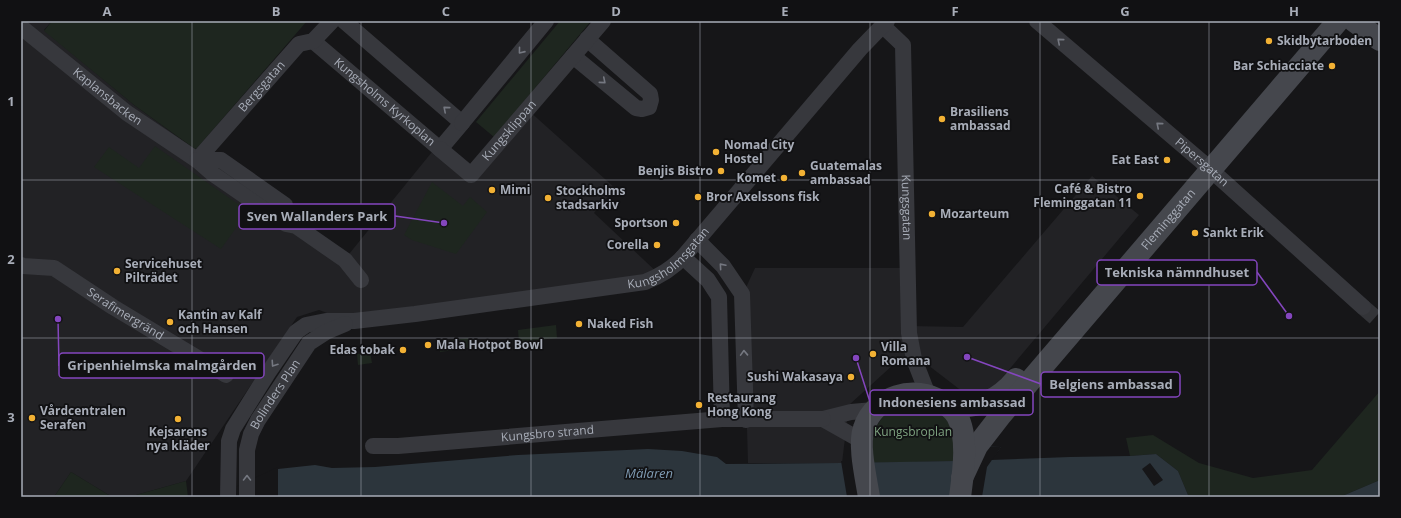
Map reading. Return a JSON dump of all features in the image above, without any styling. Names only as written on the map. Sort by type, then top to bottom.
[{"type":"street","points":[[21,27],[26,21]]},
{"type":"street","name":"Bergsgatan","points":[[197,160],[299,44],[313,41],[332,21]]},
{"type":"street","points":[[344,21],[462,123],[546,21]]},
{"type":"street","name":"Kungsklippan","points":[[440,149],[471,174],[603,21]]},
{"type":"street","name":"Pipersgatan","points":[[1037,21],[1206,165],[1363,307]]},
{"type":"street","name":"Fleminggatan","points":[[970,446],[1001,415],[1322,21]]},
{"type":"street","name":"Fleminggatan","points":[[951,408],[964,407],[991,401],[1008,389],[1206,165],[1311,54],[1338,21]]},
{"type":"street","points":[[1354,21],[1380,40]]},
{"type":"street","name":"Kungsholmsgatan","points":[[296,332],[306,325],[316,322],[354,321],[415,314],[645,282],[661,275],[672,268],[683,257],[860,49],[885,24]]},
{"type":"street","name":"Kungsgatan","points":[[885,24],[903,45],[909,333],[914,359],[928,395]]},
{"type":"street","name":"Kaplansbacken","points":[[21,27],[127,112],[197,160],[213,174],[286,224],[296,226],[345,260],[361,280]]},
{"type":"street","points":[[573,56],[636,108],[642,109],[648,107],[651,100],[650,94],[588,39]]},
{"type":"street","name":"Kungsholms Kyrkoplan","points":[[313,41],[440,149],[462,123]]},
{"type":"street","points":[[197,160],[221,160],[285,205]]},
{"type":"street","points":[[697,240],[723,266],[742,294],[746,420],[823,420],[851,412],[874,410]]},
{"type":"street","points":[[683,257],[708,280],[719,297],[722,419]]},
{"type":"street","name":"Serafimergränd","points":[[21,265],[54,268],[114,307],[226,375]]},
{"type":"street","points":[[719,297],[742,294]]},
{"type":"street","name":"Kungsholmsgatan","points":[[310,342],[326,332],[354,321]]},
{"type":"street","name":"Bolinders Plan","points":[[228,497],[228,454],[229,441],[233,428],[296,332]]},
{"type":"street","name":"Bolinders Plan","points":[[248,497],[247,450],[252,434],[258,420],[310,342]]},
{"type":"street","points":[[869,497],[862,445],[864,428],[874,410],[900,395],[908,393],[928,395],[939,400],[951,408],[957,417],[963,437],[970,446],[961,488]]},
{"type":"street","name":"Kungsbro strand","points":[[373,446],[398,446],[722,419],[746,420]]},
{"type":"street","points":[[823,420],[862,445]]},
{"type":"shaded area","points":[[21,21],[52,21],[44,30],[134,105],[345,259],[436,147],[472,176],[528,110],[615,188],[594,213],[661,276],[354,323],[319,310],[297,317],[186,481],[129,497],[112,497],[71,472],[54,497],[21,497]]},
{"type":"shaded area","points":[[1092,176],[1139,215],[991,391],[967,395],[924,362],[894,364],[849,405],[842,463],[748,463],[743,294],[755,268],[908,268],[909,326],[963,327]]},
{"type":"green space","points":[[52,21],[307,21],[195,149],[134,105],[44,31]]},
{"type":"green space","points":[[560,21],[591,21],[494,137],[476,122]]},
{"type":"green space","points":[[155,146],[248,211],[221,249],[94,167],[109,147],[139,168]]},
{"type":"green space","points":[[432,182],[463,206],[470,197],[487,212],[456,254],[412,240],[404,235]]},
{"type":"green space","points":[[556,325],[557,338],[519,342],[518,330]]},
{"type":"green space","points":[[468,338],[469,348],[440,352],[439,342]]},
{"type":"green space","points":[[370,352],[372,363],[358,365],[357,354]]},
{"type":"green space","points":[[1380,391],[1380,480],[1340,497],[1235,497],[1188,495],[1178,471],[1156,454],[1130,456],[1126,438],[1153,435],[1199,463],[1253,478],[1312,470]]},
{"type":"green space","name":"Kungsbroplan","points":[[911,402],[936,408],[953,427],[954,461],[873,463],[873,431],[887,411]]},
{"type":"green space","points":[[71,472],[112,497],[54,497]]},
{"type":"green space","points":[[186,481],[188,497],[129,497]]},
{"type":"water","name":"Mälaren","points":[[957,445],[1001,447],[991,460],[1156,454],[1178,471],[1188,495],[1235,497],[218,497],[278,469],[315,465],[332,468],[375,467],[518,455],[648,449],[682,451],[717,457],[726,464],[954,461]]},
{"type":"water","points":[[1380,480],[1380,497],[1340,497]]},
{"type":"pier","points":[[957,445],[1001,447],[987,467],[982,497],[950,497]]},
{"type":"pier","points":[[841,461],[873,461],[879,497],[847,497]]},
{"type":"pier","points":[[1150,463],[1163,480],[1154,486],[1142,469]]},
{"type":"pier","points":[[278,467],[278,497],[216,497],[218,495]]},
{"type":"tunnel","points":[[1363,307],[1380,322]]},
{"type":"place","name":"Skidbytarboden","points":[[1269,41]]},
{"type":"place","name":"Bar Schiacciate","points":[[1332,66]]},
{"type":"place","name":"Brasiliens ambassad","points":[[942,119]]},
{"type":"place","name":"Nomad City Hostel","points":[[716,152]]},
{"type":"place","name":"Eat East","points":[[1167,160]]},
{"type":"place","name":"Benjis Bistro","points":[[721,171]]},
{"type":"place","name":"Guatemalas ambassad","points":[[802,173]]},
{"type":"place","name":"Komet","points":[[784,178]]},
{"type":"place","name":"Mimi","points":[[492,190]]},
{"type":"place","name":"Café & Bistro Fleminggatan 11","points":[[1140,196]]},
{"type":"place","name":"Bror Axelssons fisk","points":[[698,197]]},
{"type":"place","name":"Stockholms stadsarkiv","points":[[548,198]]},
{"type":"place","name":"Mozarteum","points":[[932,214]]},
{"type":"place","name":"Sven Wallanders Park","points":[[444,223]]},
{"type":"place","name":"Sportson","points":[[676,223]]},
{"type":"place","name":"Sankt Erik","points":[[1195,233]]},
{"type":"place","name":"Corella","points":[[657,245]]},
{"type":"place","name":"Servicehuset Pilträdet","points":[[117,271]]},
{"type":"place","name":"Tekniska nämndhuset","points":[[1289,316]]},
{"type":"place","name":"Gripenhielmska malmgården","points":[[58,319]]},
{"type":"place","name":"Kantin av Kalf och Hansen","points":[[170,322]]},
{"type":"place","name":"Naked Fish","points":[[579,324]]},
{"type":"place","name":"Mala Hotpot Bowl","points":[[428,345]]},
{"type":"place","name":"Edas tobak","points":[[403,350]]},
{"type":"place","name":"Villa Romana","points":[[873,354]]},
{"type":"place","name":"Belgiens ambassad","points":[[967,357]]},
{"type":"place","name":"Indonesiens ambassad","points":[[856,358]]},
{"type":"place","name":"Sushi Wakasaya","points":[[851,377]]},
{"type":"place","name":"Restaurang Hong Kong","points":[[699,405]]},
{"type":"place","name":"Vårdcentralen Serafen","points":[[32,418]]},
{"type":"place","name":"Kejsarens nya kläder","points":[[178,419]]}]
